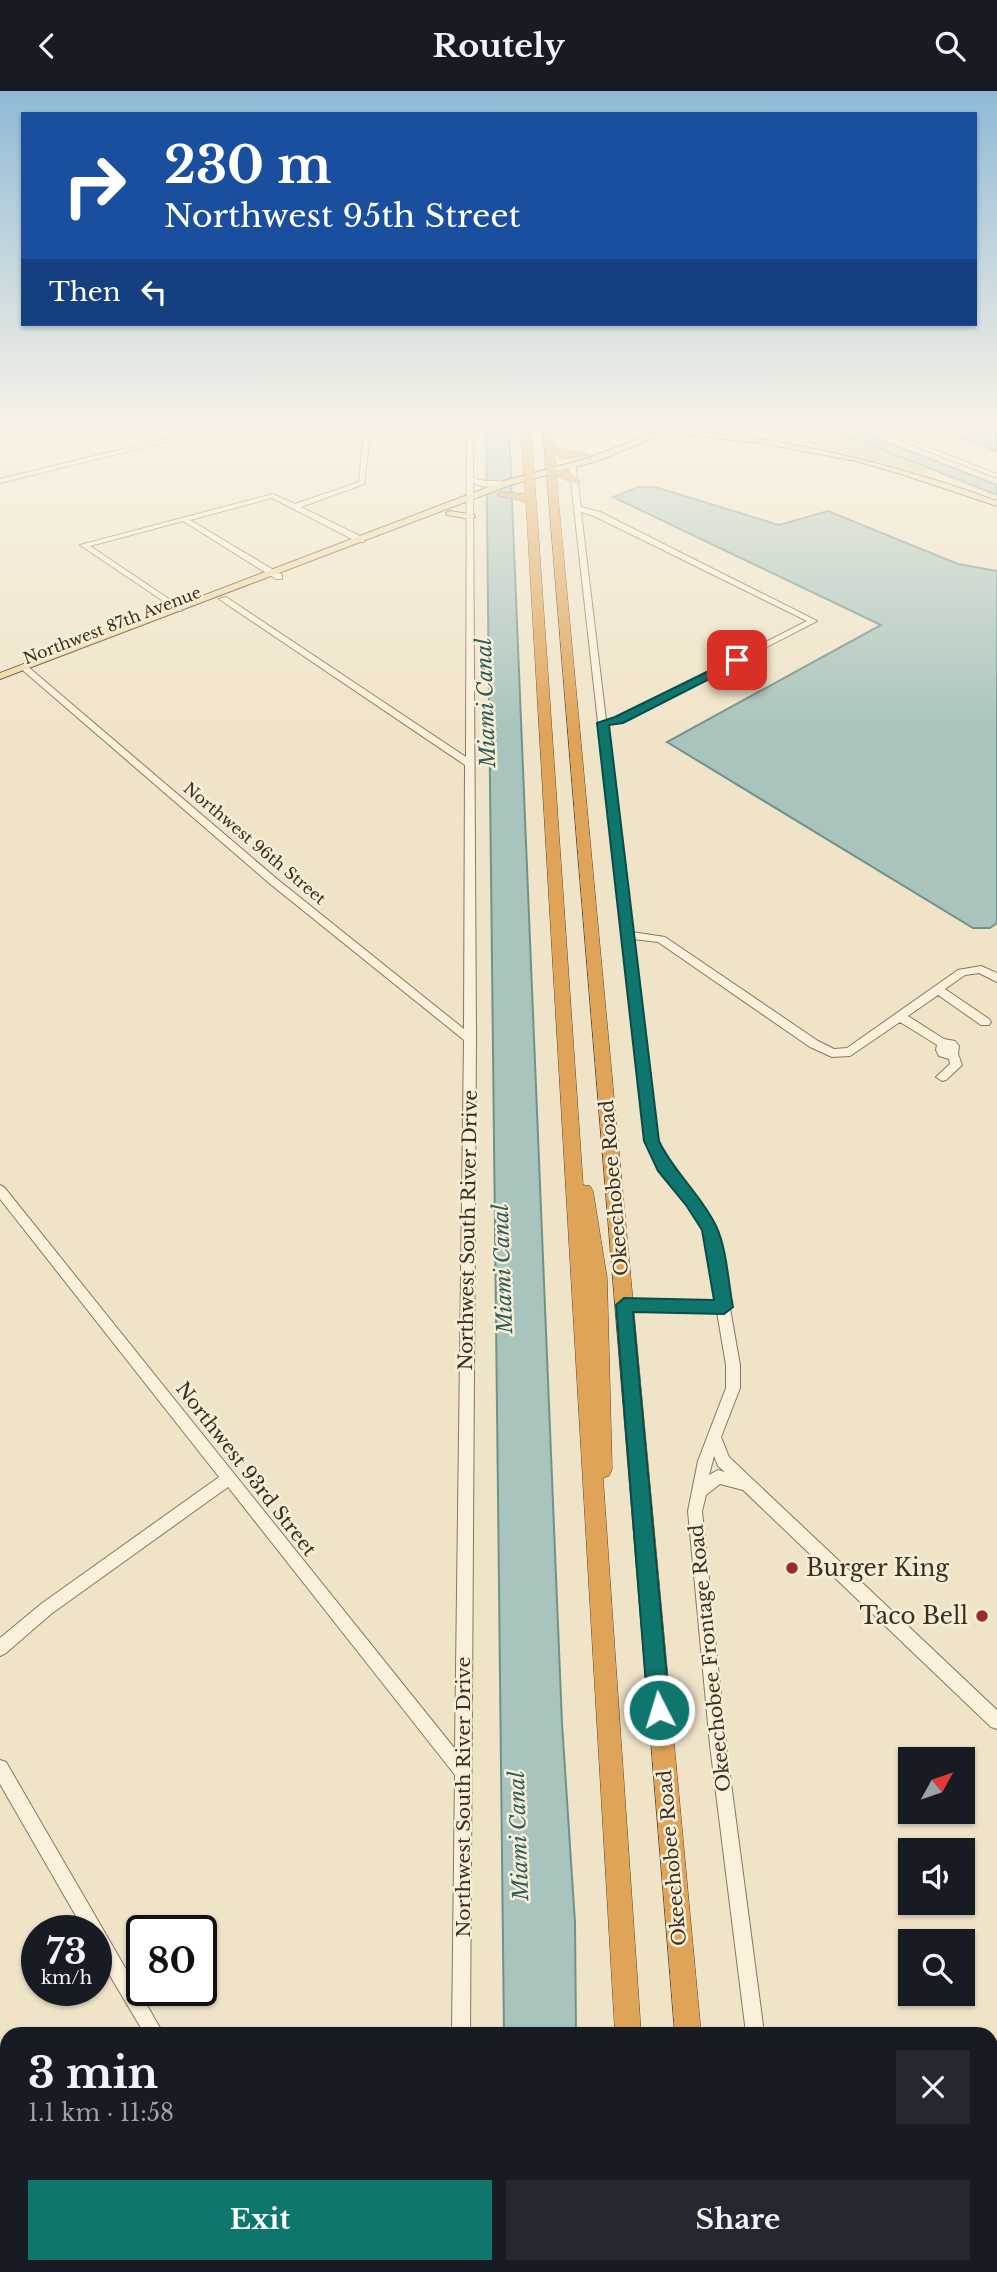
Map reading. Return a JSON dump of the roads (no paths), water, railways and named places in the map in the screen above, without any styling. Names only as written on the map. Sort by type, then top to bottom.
[{"type":"highway","name":"Okeechobee Road","points":[[532,529],[571,1114],[587,1401],[601,1574],[628,2027]]},
{"type":"highway","name":"Okeechobee Road","points":[[556,529],[687,2027]]},
{"type":"highway","points":[[571,1114],[598,1278],[602,1337],[601,1574]]},
{"type":"highway","points":[[598,1278],[603,1291],[624,1305],[608,1318],[602,1337]]},
{"type":"main road","name":"Northwest 87th Avenue","points":[[0,676],[26,670],[223,599],[360,540],[393,529]]},
{"type":"main road","name":"Northwest 87th Avenue","points":[[0,683],[178,609],[406,529]]},
{"type":"street","points":[[146,529],[84,545],[178,609]]},
{"type":"street","points":[[200,529],[276,575]]},
{"type":"street","points":[[339,529],[360,540]]},
{"type":"street","name":"Northwest South River Drive","points":[[461,2027],[470,1038],[471,529]]},
{"type":"street","name":"Okeechobee Frontage Road","points":[[581,529],[651,1141],[663,1167],[692,1200],[710,1229],[733,1365],[733,1388],[714,1436],[697,1492],[697,1543],[718,1745],[754,2027]]},
{"type":"street","points":[[603,723],[619,720],[813,621],[628,529]]},
{"type":"street","points":[[223,599],[469,763]]},
{"type":"street","name":"Northwest 96th Street","points":[[26,670],[273,881],[470,1038]]},
{"type":"street","points":[[627,935],[661,939],[814,1044],[837,1055],[850,1052],[962,972],[977,968],[997,978]]},
{"type":"street","points":[[937,989],[985,1022]]},
{"type":"street","points":[[899,1016],[943,1044],[954,1047],[955,1058],[942,1077]]},
{"type":"street","name":"Northwest 93rd Street","points":[[0,1190],[463,1772]]},
{"type":"street","points":[[624,1305],[724,1307]]},
{"type":"street","points":[[714,1436],[723,1461],[997,1721]]},
{"type":"street","points":[[697,1492],[718,1477],[747,1484]]},
{"type":"street","points":[[0,1648],[46,1609],[229,1478]]},
{"type":"street","points":[[0,1768],[85,1915]]},
{"type":"street","points":[[112,1961],[150,2027]]},
{"type":"water","name":"Miami Canal","points":[[487,529],[513,529],[562,1723],[575,1923],[576,2027],[504,2027]]},
{"type":"water","points":[[680,529],[872,529],[958,564],[997,571],[997,923],[990,928],[973,928],[667,742],[881,625]]},
{"type":"place","name":"Burger King","points":[[792,1568]]},
{"type":"place","name":"Taco Bell","points":[[982,1616]]}]
